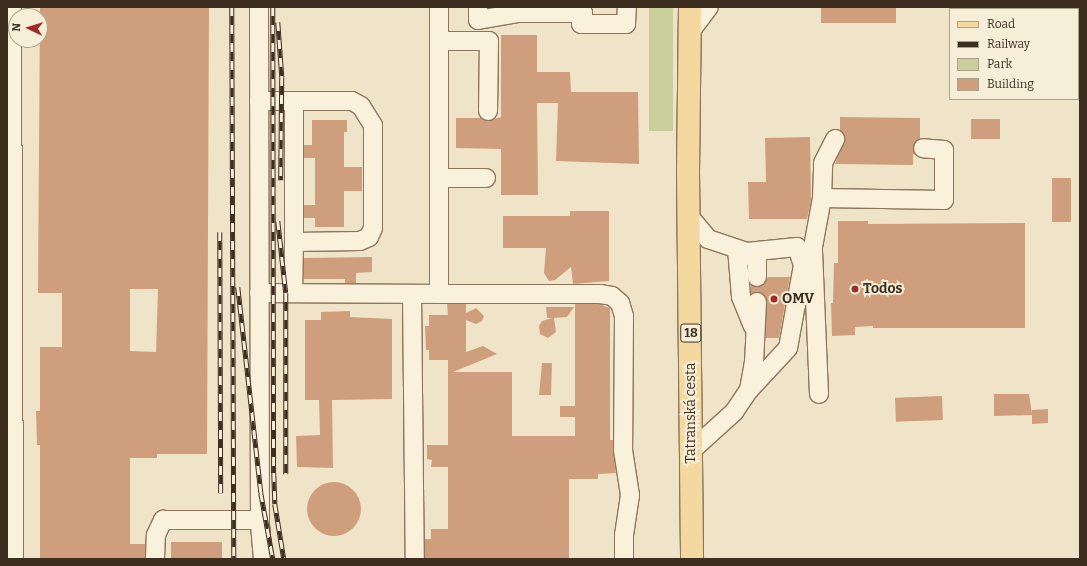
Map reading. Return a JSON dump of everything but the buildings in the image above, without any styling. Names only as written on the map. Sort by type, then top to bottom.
[{"type":"main road","name":"18","points":[[690,7],[690,32]]},
{"type":"main road","name":"Tatranská cesta","points":[[690,32],[688,172],[692,559]]},
{"type":"lane","points":[[12,7],[14,559]]},
{"type":"lane","points":[[259,7],[260,520],[263,559]]},
{"type":"lane","points":[[439,7],[439,294]]},
{"type":"lane","points":[[478,7],[478,20],[517,10],[627,10]]},
{"type":"lane","points":[[690,32],[709,7]]},
{"type":"lane","points":[[439,40],[489,41],[488,111]]},
{"type":"lane","points":[[259,101],[352,101],[361,106],[369,115],[373,125],[373,228],[369,237],[360,241],[294,242]]},
{"type":"lane","points":[[292,293],[294,242],[294,101]]},
{"type":"lane","points":[[692,450],[734,412],[749,390],[788,348],[805,247],[822,198],[823,162],[835,139]]},
{"type":"lane","points":[[822,198],[944,200],[944,150],[923,148]]},
{"type":"lane","points":[[439,178],[486,178]]},
{"type":"lane","points":[[689,216],[708,239],[742,250],[757,261],[757,277]]},
{"type":"lane","points":[[742,250],[805,247]]},
{"type":"lane","points":[[805,247],[819,394]]},
{"type":"lane","points":[[742,250],[741,297],[756,332]]},
{"type":"lane","points":[[259,293],[600,294],[612,296],[620,303],[624,316],[624,450],[630,495],[624,535],[624,559]]},
{"type":"lane","points":[[412,294],[415,559]]},
{"type":"lane","points":[[749,390],[756,332],[757,302]]},
{"type":"lane","points":[[155,559],[156,535],[163,520],[260,520]]},
{"type":"green space","points":[[649,7],[673,7],[673,131],[649,131]]},
{"type":"railway","points":[[232,7],[234,559]]},
{"type":"railway","points":[[273,7],[274,473],[275,504],[284,559]]},
{"type":"railway","points":[[278,22],[282,77],[281,180]]},
{"type":"railway","points":[[278,221],[286,293],[286,474]]},
{"type":"railway","points":[[220,232],[221,493]]},
{"type":"railway","points":[[238,287],[261,493],[273,559]]},
{"type":"place","name":"Todos","points":[[855,289]]},
{"type":"place","name":"OMV","points":[[774,299]]}]
